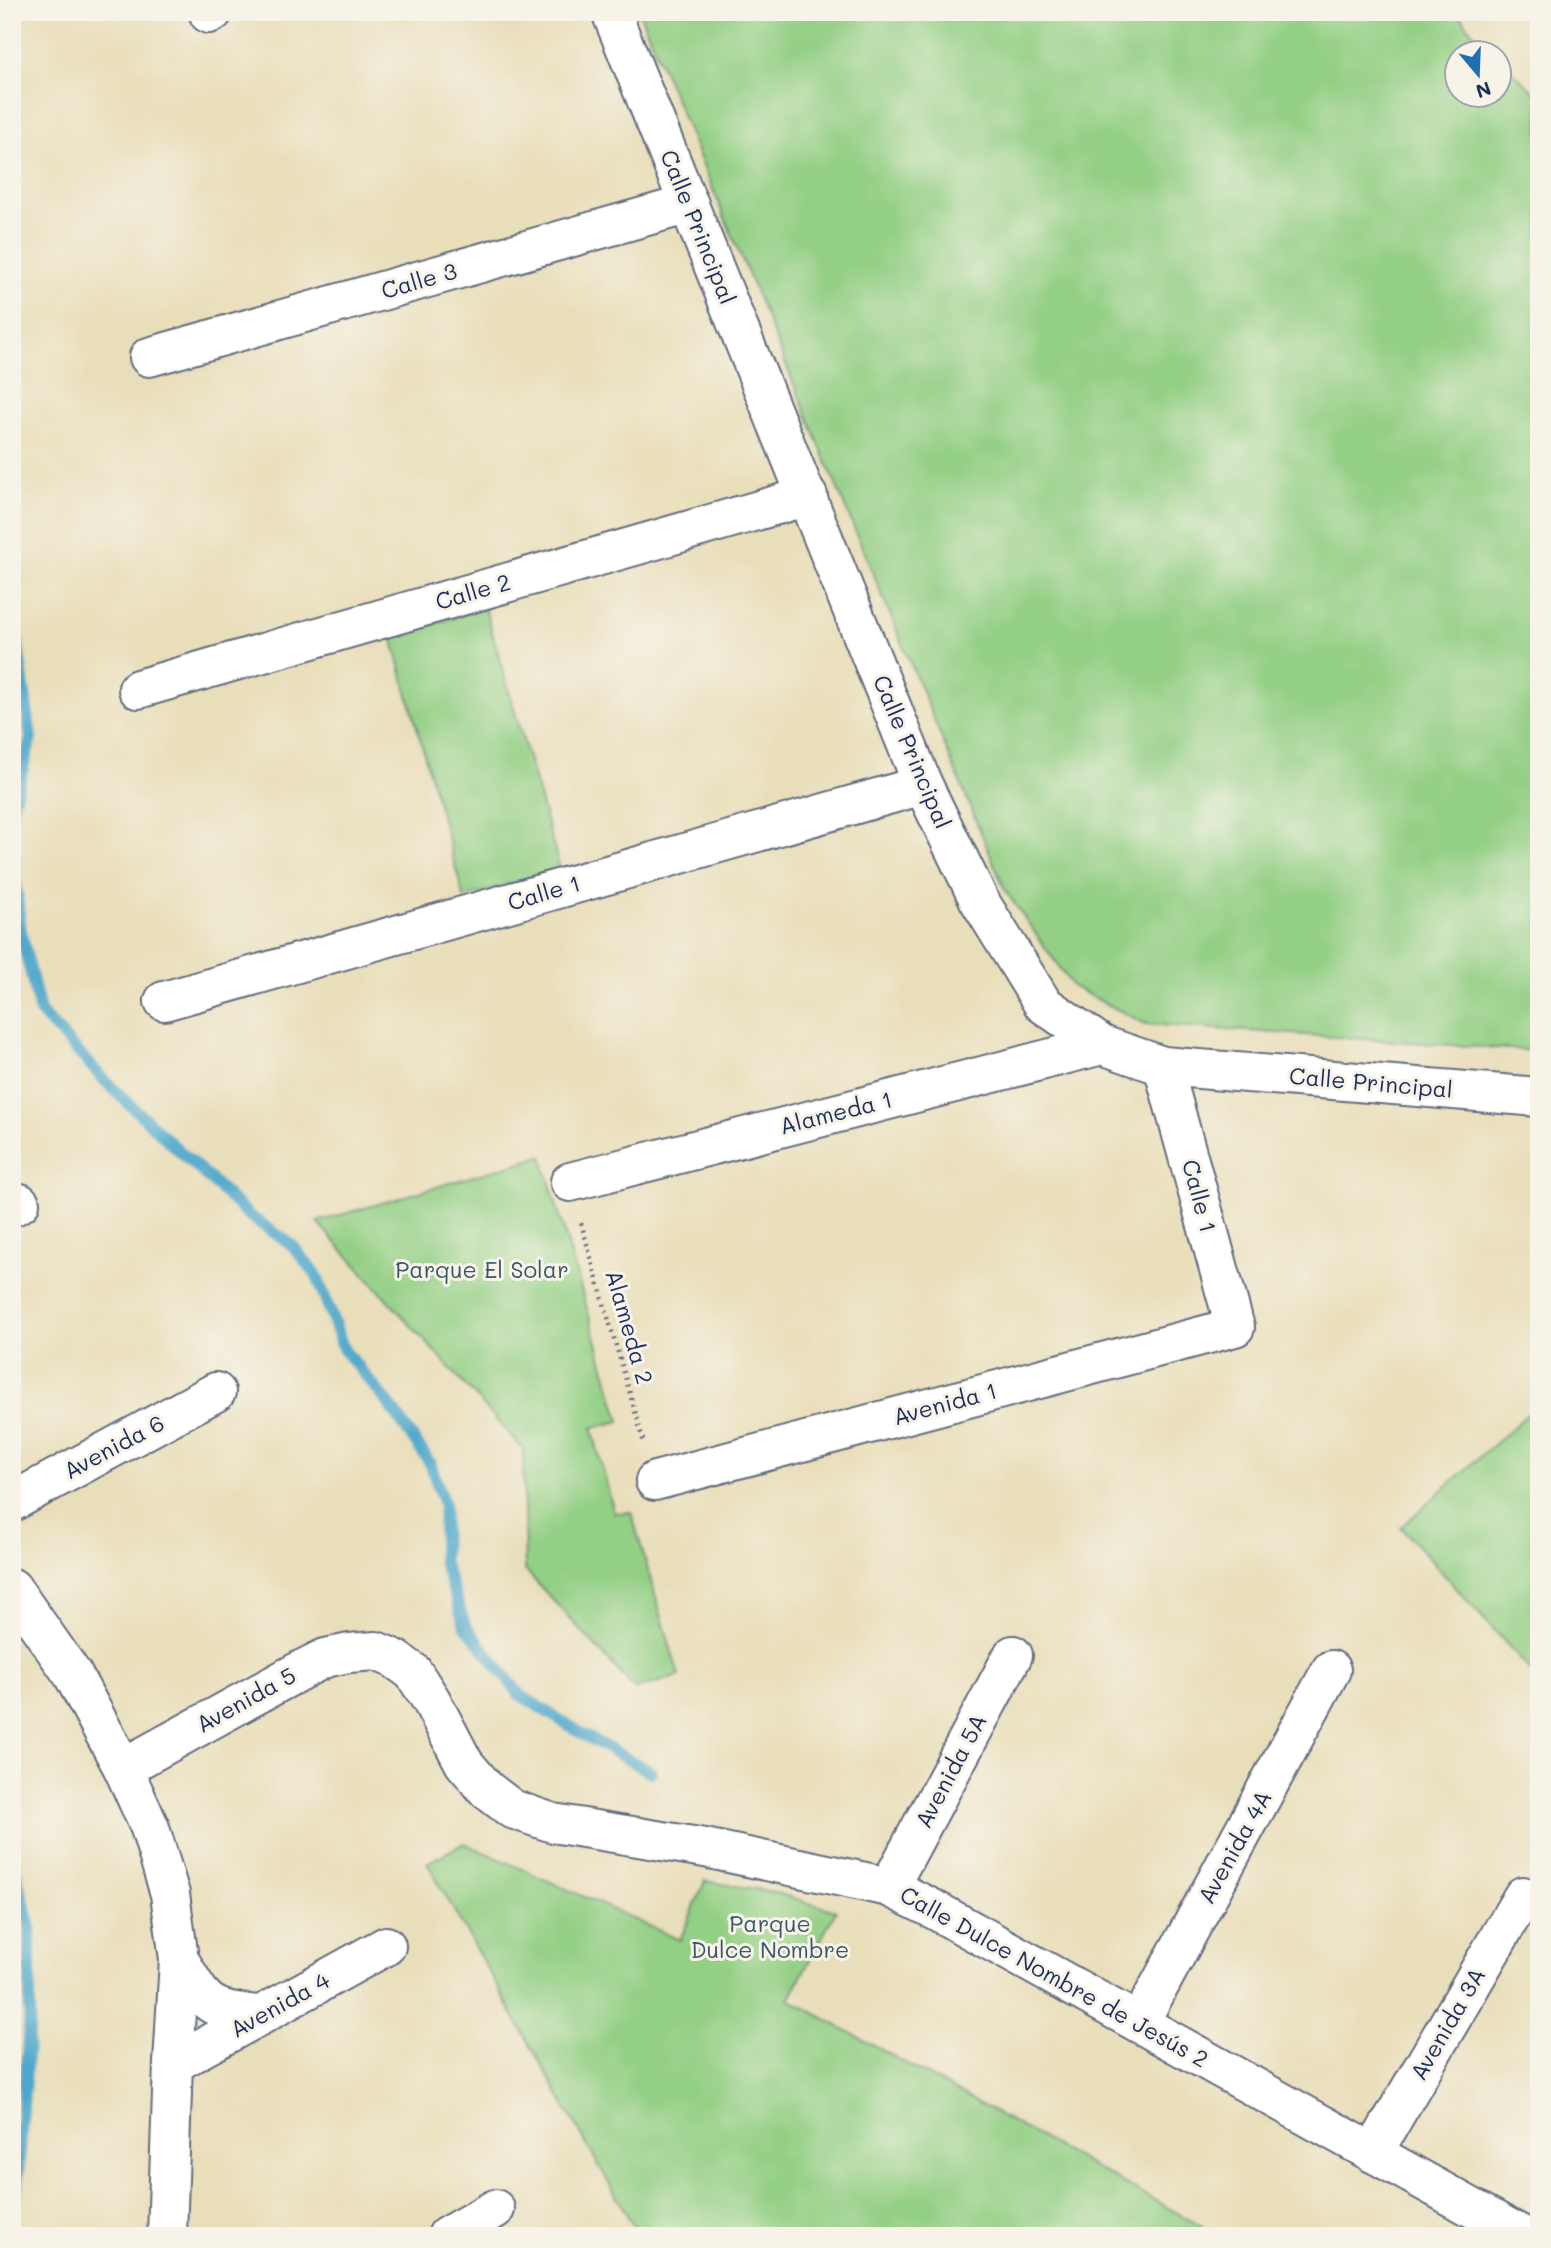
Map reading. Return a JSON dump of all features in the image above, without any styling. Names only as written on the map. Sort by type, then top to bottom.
[{"type":"street","name":"Calle Principal","points":[[611,12],[923,785],[979,900],[1043,1004],[1102,1045],[1163,1066],[1539,1097]]},
{"type":"street","name":"Calle 3","points":[[149,357],[689,204]]},
{"type":"street","name":"Calle 2","points":[[138,689],[808,496]]},
{"type":"street","name":"Calle 1","points":[[164,1001],[923,785]]},
{"type":"street","name":"Alameda 1","points":[[570,1182],[1102,1045]]},
{"type":"street","name":"Calle 1","points":[[1163,1066],[1235,1327]]},
{"type":"street","name":"Avenida 1","points":[[655,1481],[1235,1327]]},
{"type":"street","name":"Avenida 6","points":[[12,1502],[216,1392]]},
{"type":"street","points":[[12,1588],[73,1675],[123,1768],[150,1828],[170,1894],[179,1959],[167,2236]]},
{"type":"street","name":"Avenida 5","points":[[123,1768],[325,1658],[376,1651]]},
{"type":"street","name":"Calle Dulce Nombre de Jesús 2","points":[[376,1651],[395,1658],[413,1672],[464,1763],[486,1790],[512,1809],[553,1823],[705,1848],[889,1887],[1523,2236]]},
{"type":"street","name":"Avenida 5A","points":[[889,1887],[1013,1655]]},
{"type":"street","name":"Avenida 4A","points":[[1139,2023],[1331,1670]]},
{"type":"street","name":"Avenida 3A","points":[[1373,2153],[1523,1896]]},
{"type":"street","name":"Avenida 4","points":[[173,2064],[386,1946]]},
{"type":"street","points":[[179,1959],[199,1993],[212,2005],[230,2013],[261,2015]]},
{"type":"street","points":[[447,2236],[495,2209]]},
{"type":"path","name":"Alameda 2","points":[[570,1182],[655,1481]]},
{"type":"green space","points":[[639,12],[1458,12],[1479,38],[1442,38],[1442,108],[1512,108],[1512,71],[1539,97],[1539,1051],[1146,1024],[1073,987],[1005,890]]},
{"type":"green space","points":[[485,608],[560,869],[464,898],[392,637]]},
{"type":"green space","name":"Parque El Solar","points":[[542,1156],[620,1421],[592,1428],[614,1513],[631,1512],[679,1676],[635,1689],[525,1570],[523,1449],[317,1222]]},
{"type":"green space","points":[[1539,1404],[1539,1680],[1401,1527]]},
{"type":"green space","name":"Parque Dulce Nombre","points":[[464,1843],[680,1940],[705,1881],[773,1892],[836,1911],[789,1999],[1219,2236],[639,2236],[427,1863]]},
{"type":"waterway","points":[[12,602],[31,738],[12,807]]},
{"type":"waterway","points":[[12,847],[21,932],[40,1012],[109,1085],[247,1214],[292,1245],[317,1276],[344,1350],[389,1404],[430,1463],[444,1504],[443,1561],[465,1625],[520,1695],[651,1772]]},
{"type":"waterway","points":[[12,1857],[30,1925],[30,2015],[17,2185],[12,2212]]}]
